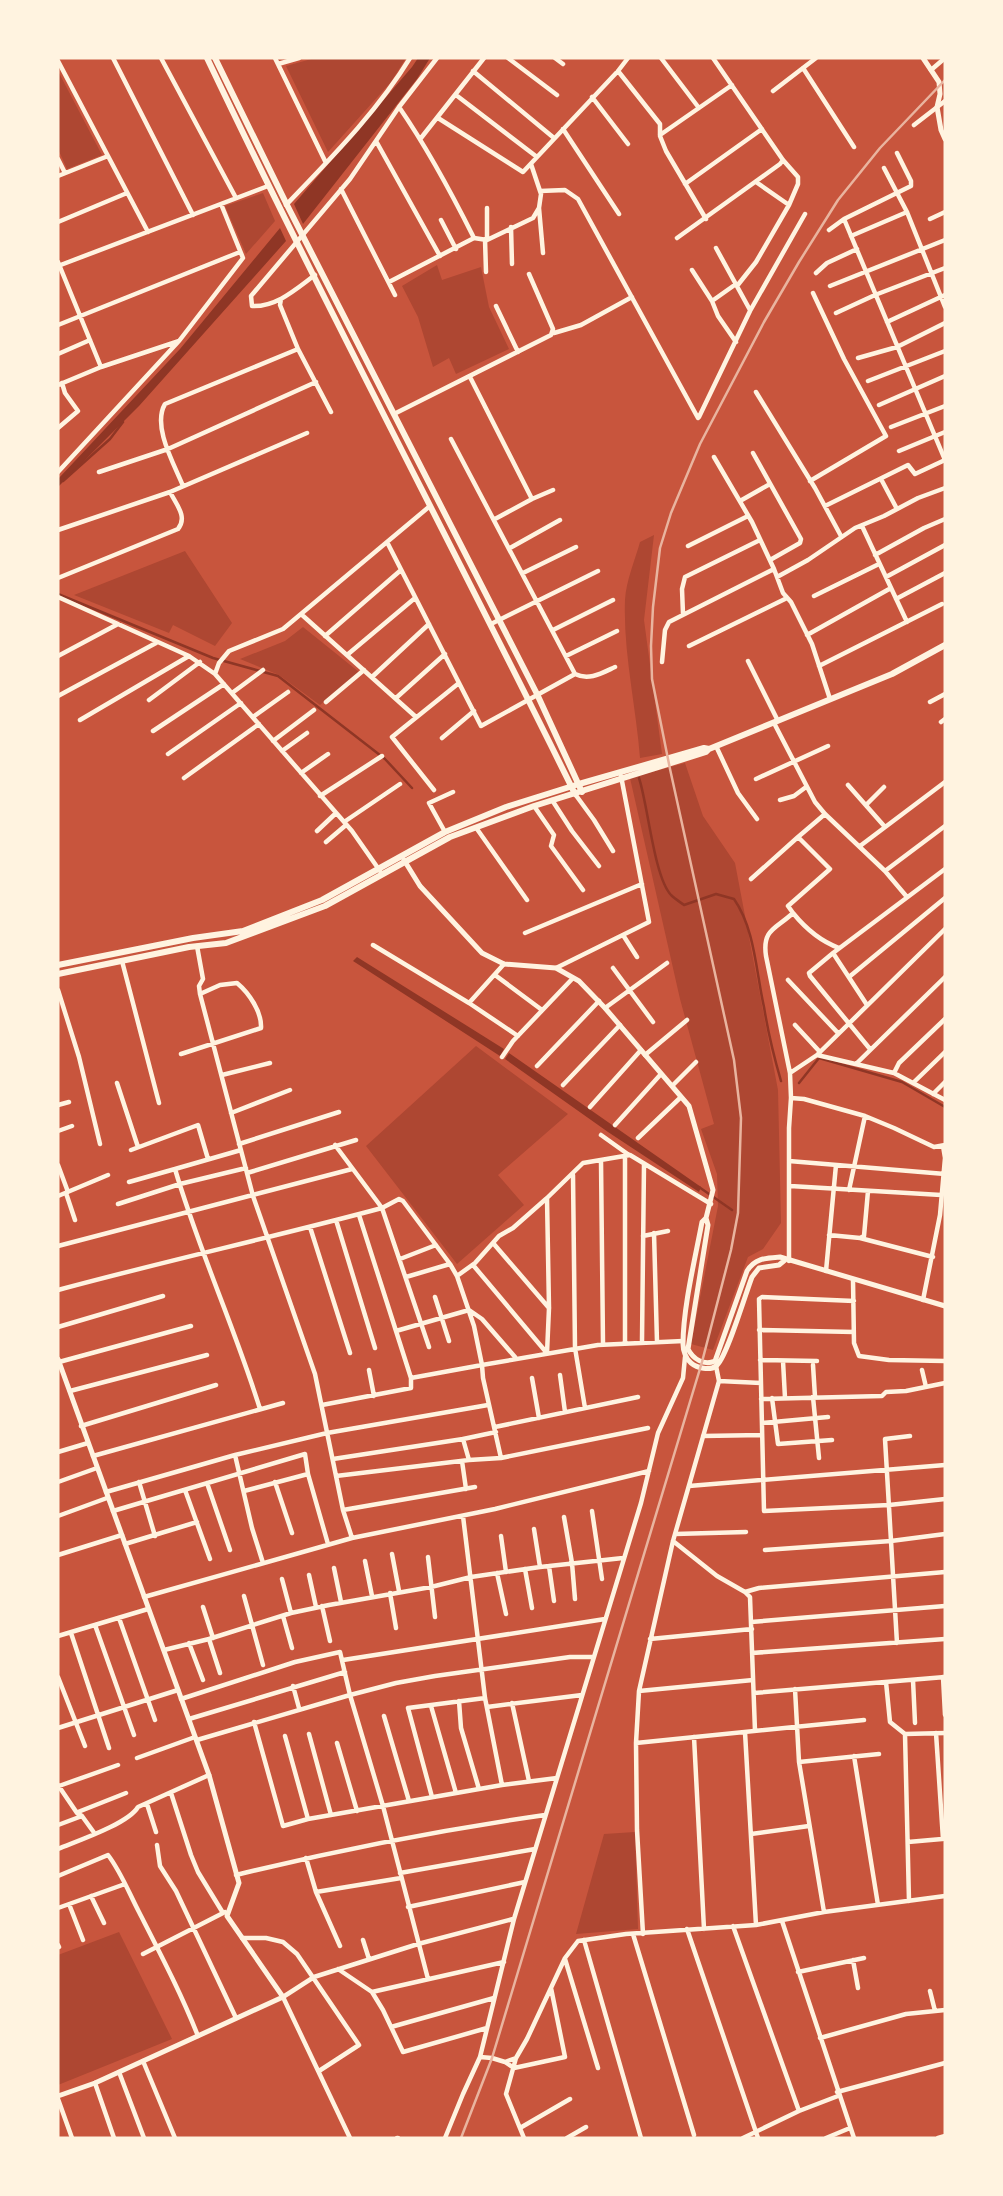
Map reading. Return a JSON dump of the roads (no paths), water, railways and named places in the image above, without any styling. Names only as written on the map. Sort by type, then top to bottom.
[{"type":"main road","points":[[207,58],[268,186],[281,211],[290,219]]},
{"type":"main road","points":[[215,58],[287,205],[290,219],[314,275],[575,785]]},
{"type":"main road","points":[[297,234],[321,270],[500,620],[537,694],[578,793]]},
{"type":"main road","points":[[58,974],[122,961],[174,946],[226,943],[325,906],[445,832],[506,807],[575,785],[706,752],[892,674],[945,645]]},
{"type":"main road","points":[[403,859],[450,837],[578,793],[621,775]]},
{"type":"main road","points":[[58,965],[174,946],[243,931],[322,900],[381,872]]},
{"type":"street","points":[[113,58],[193,215]]},
{"type":"street","points":[[161,58],[236,198]]},
{"type":"street","points":[[275,58],[326,163]]},
{"type":"street","points":[[278,64],[299,58]]},
{"type":"street","points":[[281,211],[394,85],[410,58]]},
{"type":"street","points":[[321,270],[282,299],[262,306],[252,306],[251,296],[297,234],[351,179],[399,107],[437,58]]},
{"type":"street","points":[[421,138],[484,58]]},
{"type":"street","points":[[508,58],[557,95]]},
{"type":"street","points":[[555,58],[563,64]]},
{"type":"street","points":[[438,118],[523,172],[628,58]]},
{"type":"street","points":[[661,58],[699,108]]},
{"type":"street","points":[[712,301],[736,285],[756,262],[789,205],[799,177],[783,160],[713,58]]},
{"type":"street","points":[[773,91],[816,58]]},
{"type":"street","points":[[923,58],[939,82],[937,107],[945,139]]},
{"type":"street","points":[[931,69],[945,58]]},
{"type":"street","points":[[58,61],[148,232]]},
{"type":"street","points":[[803,68],[854,147]]},
{"type":"street","points":[[473,71],[554,138]]},
{"type":"street","points":[[618,71],[660,124],[660,136],[666,151],[706,219]]},
{"type":"street","points":[[660,136],[732,85]]},
{"type":"street","points":[[456,95],[537,157]]},
{"type":"street","points":[[592,97],[628,144]]},
{"type":"street","points":[[914,125],[945,101]]},
{"type":"street","points":[[399,107],[421,138],[474,238]]},
{"type":"street","points":[[562,129],[619,214]]},
{"type":"street","points":[[685,184],[762,129]]},
{"type":"street","points":[[376,141],[440,256]]},
{"type":"street","points":[[829,230],[844,219],[910,187],[912,184],[897,153]]},
{"type":"street","points":[[58,176],[108,156]]},
{"type":"street","points":[[58,159],[65,173]]},
{"type":"street","points":[[677,238],[757,182],[783,160]]},
{"type":"street","points":[[531,164],[540,191],[543,253]]},
{"type":"street","points":[[884,168],[923,248],[945,307]]},
{"type":"street","points":[[757,182],[789,205]]},
{"type":"street","points":[[102,367],[58,265],[268,186]]},
{"type":"street","points":[[341,190],[395,295]]},
{"type":"street","points":[[540,191],[565,190],[578,199],[698,418],[750,311],[805,214]]},
{"type":"street","points":[[58,222],[127,193]]},
{"type":"street","points":[[58,472],[179,341],[243,258],[221,204]]},
{"type":"street","points":[[485,272],[486,208]]},
{"type":"street","points":[[389,282],[474,238],[486,240],[533,218],[539,208]]},
{"type":"street","points":[[851,236],[907,212]]},
{"type":"street","points":[[930,219],[945,212]]},
{"type":"street","points":[[825,506],[908,465],[915,474],[945,460],[844,219]]},
{"type":"street","points":[[441,220],[456,249]]},
{"type":"street","points":[[511,227],[512,264]]},
{"type":"street","points":[[830,286],[945,240]]},
{"type":"street","points":[[716,248],[750,311]]},
{"type":"street","points":[[816,273],[827,263],[857,249]]},
{"type":"street","points":[[58,325],[240,252]]},
{"type":"street","points":[[836,313],[945,268]]},
{"type":"street","points":[[692,270],[736,343]]},
{"type":"street","points":[[529,274],[554,333]]},
{"type":"street","points":[[810,481],[886,436],[844,359],[813,293]]},
{"type":"street","points":[[887,322],[943,296]]},
{"type":"street","points":[[394,414],[554,333],[581,324],[632,297]]},
{"type":"street","points":[[282,299],[280,305],[298,349],[331,412]]},
{"type":"street","points":[[496,306],[518,352]]},
{"type":"street","points":[[858,358],[897,347],[945,323]]},
{"type":"street","points":[[58,354],[90,340]]},
{"type":"street","points":[[58,428],[78,411],[60,384],[179,341]]},
{"type":"street","points":[[183,486],[160,423],[165,404],[298,349]]},
{"type":"street","points":[[868,381],[945,351]]},
{"type":"street","points":[[879,405],[945,376]]},
{"type":"street","points":[[470,377],[533,499]]},
{"type":"street","points":[[99,472],[168,449],[316,382]]},
{"type":"street","points":[[756,392],[841,537]]},
{"type":"street","points":[[891,427],[945,406]]},
{"type":"street","points":[[899,451],[945,432]]},
{"type":"street","points":[[58,530],[170,492],[307,433]]},
{"type":"street","points":[[451,439],[575,674],[591,677],[615,667]]},
{"type":"street","points":[[753,453],[801,538],[800,543],[770,560]]},
{"type":"street","points":[[714,457],[748,516],[783,593],[807,635],[830,700]]},
{"type":"street","points":[[881,479],[897,509]]},
{"type":"street","points":[[740,501],[770,484]]},
{"type":"street","points":[[777,577],[841,537],[918,498],[945,488]]},
{"type":"street","points":[[495,519],[553,490]]},
{"type":"street","points":[[58,578],[178,528],[183,523],[183,517],[170,492]]},
{"type":"street","points":[[215,674],[219,663],[229,651],[283,629],[430,506]]},
{"type":"street","points":[[688,546],[748,516]]},
{"type":"street","points":[[875,555],[945,519]]},
{"type":"street","points":[[510,548],[560,520]]},
{"type":"street","points":[[862,526],[907,622]]},
{"type":"street","points":[[683,614],[682,589],[685,578],[760,540]]},
{"type":"street","points":[[387,542],[481,726],[575,674]]},
{"type":"street","points":[[886,577],[945,545]]},
{"type":"street","points":[[523,573],[576,547]]},
{"type":"street","points":[[814,596],[879,564]]},
{"type":"street","points":[[663,662],[666,625],[774,569]]},
{"type":"street","points":[[326,636],[401,570]]},
{"type":"street","points":[[491,624],[598,571]]},
{"type":"street","points":[[896,599],[945,573]]},
{"type":"street","points":[[807,635],[891,588]]},
{"type":"street","points":[[58,597],[189,656],[215,674],[345,824],[381,872]]},
{"type":"street","points":[[347,655],[415,598]]},
{"type":"street","points":[[689,646],[787,598]]},
{"type":"street","points":[[553,630],[612,600]]},
{"type":"street","points":[[819,666],[942,604]]},
{"type":"street","points":[[301,614],[416,717]]},
{"type":"street","points":[[58,656],[118,624]]},
{"type":"street","points":[[372,677],[429,624]]},
{"type":"street","points":[[566,656],[617,631]]},
{"type":"street","points":[[58,696],[157,642]]},
{"type":"street","points":[[396,698],[445,654]]},
{"type":"street","points":[[80,720],[189,656]]},
{"type":"street","points":[[748,661],[806,788],[825,814],[885,871],[907,897]]},
{"type":"street","points":[[149,700],[200,662]]},
{"type":"street","points":[[232,693],[262,670]]},
{"type":"street","points":[[326,702],[364,670]]},
{"type":"street","points":[[434,790],[392,737],[459,683]]},
{"type":"street","points":[[153,731],[224,684]]},
{"type":"street","points":[[253,717],[288,692]]},
{"type":"street","points":[[930,702],[945,694]]},
{"type":"street","points":[[168,754],[241,703]]},
{"type":"street","points":[[273,741],[314,710]]},
{"type":"street","points":[[442,738],[474,711]]},
{"type":"street","points":[[184,778],[259,724]]},
{"type":"street","points":[[282,751],[307,733]]},
{"type":"street","points":[[716,746],[738,793],[757,820]]},
{"type":"street","points":[[756,779],[828,746]]},
{"type":"street","points":[[301,774],[328,754]]},
{"type":"street","points":[[320,796],[382,756]]},
{"type":"street","points":[[556,968],[649,922],[621,775]]},
{"type":"street","points":[[860,846],[945,782]]},
{"type":"street","points":[[326,842],[345,824],[400,784]]},
{"type":"street","points":[[848,785],[885,827]]},
{"type":"street","points":[[866,805],[884,787]]},
{"type":"street","points":[[780,800],[806,788]]},
{"type":"street","points":[[445,832],[429,803],[453,792]]},
{"type":"street","points":[[578,793],[613,851]]},
{"type":"street","points":[[552,800],[599,866]]},
{"type":"street","points":[[534,806],[554,835],[551,846],[583,890]]},
{"type":"street","points":[[317,831],[335,814]]},
{"type":"street","points":[[751,879],[825,814]]},
{"type":"street","points":[[885,871],[945,826]]},
{"type":"street","points":[[477,829],[527,900]]},
{"type":"street","points":[[798,837],[830,869],[788,906],[807,930],[823,942],[839,948]]},
{"type":"street","points":[[403,859],[420,886],[482,953],[504,964],[556,968],[579,981],[599,1001],[689,1106],[713,1190],[706,1218],[702,1222],[683,1341],[683,1378],[658,1433],[649,1471],[514,1919],[480,2057],[445,2138]]},
{"type":"street","points":[[870,1049],[809,973],[945,869]]},
{"type":"street","points":[[525,933],[642,884]]},
{"type":"street","points":[[849,976],[886,949],[945,898]]},
{"type":"street","points":[[787,1260],[790,1073],[764,944],[772,929],[793,913]]},
{"type":"street","points":[[790,1073],[818,1054],[945,929]]},
{"type":"street","points":[[623,935],[637,957]]},
{"type":"street","points":[[373,945],[518,1036]]},
{"type":"street","points":[[197,946],[203,979],[199,986],[200,994],[239,1144],[253,1196],[316,1374],[336,1476],[352,1538]]},
{"type":"street","points":[[833,953],[867,1005]]},
{"type":"street","points":[[122,961],[159,1103]]},
{"type":"street","points":[[605,1008],[667,963]]},
{"type":"street","points":[[469,1003],[504,964]]},
{"type":"street","points":[[613,968],[653,1022]]},
{"type":"street","points":[[495,975],[542,1010]]},
{"type":"street","points":[[856,1064],[945,977]]},
{"type":"street","points":[[502,1056],[573,978]]},
{"type":"street","points":[[788,980],[838,1033]]},
{"type":"street","points":[[181,1054],[261,1028],[261,1022],[247,991],[237,983],[220,985],[200,994]]},
{"type":"street","points":[[58,990],[79,1057],[100,1144]]},
{"type":"street","points":[[537,1066],[599,1001]]},
{"type":"street","points":[[894,1073],[899,1063],[945,1019]]},
{"type":"street","points":[[590,1107],[643,1053],[687,1020]]},
{"type":"street","points":[[563,1085],[620,1025]]},
{"type":"street","points":[[795,1025],[818,1054],[894,1073],[945,1100]]},
{"type":"street","points":[[913,1083],[945,1052]]},
{"type":"street","points":[[672,1087],[696,1062]]},
{"type":"street","points":[[222,1076],[271,1063]]},
{"type":"street","points":[[615,1125],[661,1074]]},
{"type":"street","points":[[933,1094],[945,1082]]},
{"type":"street","points":[[117,1083],[138,1147]]},
{"type":"street","points":[[232,1113],[290,1090]]},
{"type":"street","points":[[638,1138],[681,1097]]},
{"type":"street","points":[[791,1098],[804,1099],[865,1116],[934,1147],[944,1146],[942,1195],[923,1300]]},
{"type":"street","points":[[58,1105],[69,1102]]},
{"type":"street","points":[[239,1144],[339,1112]]},
{"type":"street","points":[[849,1190],[865,1116]]},
{"type":"street","points":[[131,1150],[198,1125],[208,1160]]},
{"type":"street","points":[[58,1131],[72,1126]]},
{"type":"street","points":[[601,1135],[627,1156],[711,1202]]},
{"type":"street","points":[[118,1204],[180,1184],[246,1170],[356,1140]]},
{"type":"street","points":[[335,1145],[382,1208],[429,1347]]},
{"type":"street","points":[[129,1182],[241,1150]]},
{"type":"street","points":[[457,1276],[547,1199],[583,1163],[627,1156]]},
{"type":"street","points":[[625,1343],[627,1156]]},
{"type":"street","points":[[601,1161],[603,1344]]},
{"type":"street","points":[[789,1161],[944,1173]]},
{"type":"street","points":[[642,1342],[644,1164]]},
{"type":"street","points":[[58,1165],[75,1220]]},
{"type":"street","points":[[826,1272],[836,1165]]},
{"type":"street","points":[[175,1169],[187,1210],[260,1409]]},
{"type":"street","points":[[58,1246],[187,1210],[253,1196],[352,1169]]},
{"type":"street","points":[[573,1174],[575,1348],[585,1408]]},
{"type":"street","points":[[58,1196],[108,1175]]},
{"type":"street","points":[[790,1186],[942,1195]]},
{"type":"street","points":[[860,1238],[865,1233],[868,1191]]},
{"type":"street","points":[[58,1290],[382,1208],[401,1199],[457,1276],[474,1325],[488,1405],[501,1458]]},
{"type":"street","points":[[547,1199],[550,1308],[547,1353]]},
{"type":"street","points":[[322,1405],[411,1388],[411,1377],[359,1214]]},
{"type":"street","points":[[706,1218],[708,1225],[688,1349],[691,1355],[702,1362],[715,1361],[747,1271],[752,1264],[763,1258],[780,1257],[945,1306]]},
{"type":"street","points":[[336,1220],[375,1348]]},
{"type":"street","points":[[310,1227],[351,1353]]},
{"type":"street","points":[[643,1236],[668,1231]]},
{"type":"street","points":[[654,1233],[657,1342]]},
{"type":"street","points":[[829,1235],[860,1238],[933,1256]]},
{"type":"street","points":[[493,1243],[550,1308]]},
{"type":"street","points":[[400,1259],[436,1245]]},
{"type":"street","points":[[685,1356],[700,1368],[710,1369],[716,1366],[726,1349],[752,1277],[759,1268],[779,1265],[787,1260]]},
{"type":"street","points":[[406,1277],[450,1264]]},
{"type":"street","points":[[473,1265],[547,1353]]},
{"type":"street","points":[[853,1280],[855,1348],[862,1358],[945,1361]]},
{"type":"street","points":[[58,1327],[163,1296]]},
{"type":"street","points":[[435,1297],[449,1341]]},
{"type":"street","points":[[854,1301],[762,1297],[758,1303],[764,1511],[889,1505],[945,1499]]},
{"type":"street","points":[[396,1331],[469,1310]]},
{"type":"street","points":[[469,1310],[482,1319],[515,1358]]},
{"type":"street","points":[[143,1954],[226,1912],[239,1883],[196,1738],[60,1372],[58,1360],[191,1326]]},
{"type":"street","points":[[759,1331],[854,1332]]},
{"type":"street","points":[[411,1377],[603,1344],[683,1341]]},
{"type":"street","points":[[69,1392],[207,1355]]},
{"type":"street","points":[[760,1360],[815,1363],[818,1458]]},
{"type":"street","points":[[783,1361],[785,1398]]},
{"type":"street","points":[[643,1934],[637,1830],[636,1743],[639,1691],[673,1541],[719,1381],[716,1366]]},
{"type":"street","points":[[369,1370],[374,1396]]},
{"type":"street","points":[[922,1370],[926,1387]]},
{"type":"street","points":[[560,1376],[565,1412]]},
{"type":"street","points":[[532,1378],[539,1418]]},
{"type":"street","points":[[719,1381],[761,1382]]},
{"type":"street","points":[[761,1399],[882,1396],[893,1391],[945,1383]]},
{"type":"street","points":[[81,1426],[216,1385]]},
{"type":"street","points":[[333,1459],[463,1439],[539,1418],[638,1397]]},
{"type":"street","points":[[772,1398],[778,1447],[832,1440]]},
{"type":"street","points":[[93,1456],[283,1403]]},
{"type":"street","points":[[58,1516],[139,1482],[235,1455],[327,1433],[488,1405]]},
{"type":"street","points":[[762,1423],[828,1417]]},
{"type":"street","points":[[336,1476],[501,1458],[648,1428]]},
{"type":"street","points":[[703,1436],[762,1435]]},
{"type":"street","points":[[897,1643],[885,1439],[910,1436]]},
{"type":"street","points":[[463,1439],[469,1460]]},
{"type":"street","points":[[58,1452],[88,1443]]},
{"type":"street","points":[[113,1511],[305,1454],[328,1544]]},
{"type":"street","points":[[235,1455],[263,1563]]},
{"type":"street","points":[[462,1461],[466,1489]]},
{"type":"street","points":[[688,1486],[945,1465]]},
{"type":"street","points":[[58,1482],[97,1468]]},
{"type":"street","points":[[144,1597],[352,1538],[463,1516],[649,1471]]},
{"type":"street","points":[[244,1491],[308,1474]]},
{"type":"street","points":[[139,1482],[155,1536]]},
{"type":"street","points":[[275,1482],[292,1533]]},
{"type":"street","points":[[206,1483],[230,1550]]},
{"type":"street","points":[[344,1510],[475,1487]]},
{"type":"street","points":[[185,1490],[210,1559]]},
{"type":"street","points":[[592,1511],[603,1579]]},
{"type":"street","points":[[463,1516],[485,1698],[502,1785]]},
{"type":"street","points":[[564,1517],[575,1599]]},
{"type":"street","points":[[125,1544],[197,1522]]},
{"type":"street","points":[[534,1529],[540,1567]]},
{"type":"street","points":[[675,1534],[747,1532]]},
{"type":"street","points":[[765,1550],[891,1541],[945,1534]]},
{"type":"street","points":[[58,1555],[122,1535]]},
{"type":"street","points":[[501,1536],[506,1572]]},
{"type":"street","points":[[673,1541],[717,1576],[750,1597],[755,1731]]},
{"type":"street","points":[[392,1554],[399,1591]]},
{"type":"street","points":[[428,1557],[435,1617]]},
{"type":"street","points":[[164,1650],[291,1613],[341,1602],[431,1587],[471,1577],[623,1558]]},
{"type":"street","points":[[365,1561],[372,1596]]},
{"type":"street","points":[[550,1566],[554,1601]]},
{"type":"street","points":[[334,1568],[341,1602]]},
{"type":"street","points":[[525,1569],[532,1608]]},
{"type":"street","points":[[745,1592],[759,1588],[945,1572]]},
{"type":"street","points":[[497,1573],[506,1614]]},
{"type":"street","points":[[309,1575],[330,1641]]},
{"type":"street","points":[[282,1579],[291,1613]]},
{"type":"street","points":[[390,1593],[396,1628]]},
{"type":"street","points":[[244,1595],[263,1665]]},
{"type":"street","points":[[751,1622],[945,1606]]},
{"type":"street","points":[[203,1607],[220,1673]]},
{"type":"street","points":[[58,1636],[148,1609]]},
{"type":"street","points":[[284,1616],[292,1648]]},
{"type":"street","points":[[119,1618],[155,1720]]},
{"type":"street","points":[[343,1660],[605,1619]]},
{"type":"street","points":[[95,1625],[134,1735]]},
{"type":"street","points":[[650,1639],[751,1629]]},
{"type":"street","points":[[71,1633],[109,1748]]},
{"type":"street","points":[[752,1653],[945,1640]]},
{"type":"street","points":[[189,1643],[203,1680]]},
{"type":"street","points":[[181,1699],[295,1662],[340,1651],[428,1979]]},
{"type":"street","points":[[137,1758],[299,1708],[396,1683],[570,1657],[593,1657]]},
{"type":"street","points":[[189,1718],[345,1672]]},
{"type":"street","points":[[58,1677],[85,1746]]},
{"type":"street","points":[[754,1693],[944,1677],[945,1715]]},
{"type":"street","points":[[639,1691],[753,1680]]},
{"type":"street","points":[[913,1680],[915,1723]]},
{"type":"street","points":[[886,1682],[890,1721],[905,1734],[945,1733]]},
{"type":"street","points":[[293,1686],[299,1708]]},
{"type":"street","points":[[58,1728],[178,1689]]},
{"type":"street","points":[[794,1689],[799,1762],[824,1912]]},
{"type":"street","points":[[487,1707],[582,1695]]},
{"type":"street","points":[[432,1797],[408,1708],[485,1698]]},
{"type":"street","points":[[459,1702],[463,1734],[479,1789]]},
{"type":"street","points":[[512,1703],[529,1781]]},
{"type":"street","points":[[431,1706],[456,1793]]},
{"type":"street","points":[[384,1716],[410,1801]]},
{"type":"street","points":[[636,1743],[864,1720]]},
{"type":"street","points":[[254,1722],[283,1826],[432,1797],[557,1778]]},
{"type":"street","points":[[745,1732],[756,1925]]},
{"type":"street","points":[[908,1842],[944,1839],[936,1733]]},
{"type":"street","points":[[309,1734],[331,1815]]},
{"type":"street","points":[[905,1734],[909,1902]]},
{"type":"street","points":[[285,1737],[308,1819]]},
{"type":"street","points":[[694,1737],[704,1929]]},
{"type":"street","points":[[337,1743],[357,1811]]},
{"type":"street","points":[[799,1762],[879,1754]]},
{"type":"street","points":[[854,1756],[878,1905]]},
{"type":"street","points":[[95,1834],[61,1794],[58,1785],[118,1765]]},
{"type":"street","points":[[58,1849],[95,1834],[134,1813],[138,1807],[209,1776]]},
{"type":"street","points":[[58,1825],[126,1793]]},
{"type":"street","points":[[171,1793],[198,1872],[283,1997],[350,2138]]},
{"type":"street","points":[[147,1804],[156,1832]]},
{"type":"street","points":[[236,1875],[454,1828],[545,1815]]},
{"type":"street","points":[[751,1834],[809,1826]]},
{"type":"street","points":[[157,1845],[160,1866],[176,1891],[236,2018]]},
{"type":"street","points":[[316,1892],[535,1849]]},
{"type":"street","points":[[58,1876],[108,1855],[118,1868],[182,1997],[198,2036]]},
{"type":"street","points":[[306,1858],[316,1892],[340,1946]]},
{"type":"street","points":[[408,1907],[525,1882]]},
{"type":"street","points":[[58,1908],[125,1884]]},
{"type":"street","points":[[91,1896],[104,1923]]},
{"type":"street","points":[[524,2138],[506,2094],[516,2057],[565,1958],[578,1941],[687,1929],[756,1925],[824,1912],[945,1896]]},
{"type":"street","points":[[69,1904],[83,1940]]},
{"type":"street","points":[[72,2138],[58,2097],[119,2073],[283,1997],[314,1977],[418,1944],[514,1919]]},
{"type":"street","points":[[782,1921],[854,2138]]},
{"type":"street","points":[[733,1926],[799,2111]]},
{"type":"street","points":[[687,1929],[757,2136]]},
{"type":"street","points":[[633,1934],[694,2135]]},
{"type":"street","points":[[243,1938],[266,1938],[283,1942],[297,1954],[359,2045],[319,2071]]},
{"type":"street","points":[[363,1940],[369,1959]]},
{"type":"street","points":[[584,1940],[641,2138]]},
{"type":"street","points":[[565,1958],[598,2068]]},
{"type":"street","points":[[798,1972],[864,1958]]},
{"type":"street","points":[[853,1960],[858,1988]]},
{"type":"street","points":[[372,1992],[504,1962]]},
{"type":"street","points":[[338,1969],[372,1992],[403,2052],[487,2028]]},
{"type":"street","points":[[480,2057],[505,2062],[514,2068],[565,2057],[551,1987]]},
{"type":"street","points":[[930,1991],[935,2011]]},
{"type":"street","points":[[391,2027],[495,1997]]},
{"type":"street","points":[[820,2038],[906,2014],[945,2010]]},
{"type":"street","points":[[505,2062],[516,2057]]},
{"type":"street","points":[[143,2061],[175,2138]]},
{"type":"street","points":[[743,2138],[757,2136],[799,2111],[838,2094],[945,2063]]},
{"type":"street","points":[[119,2073],[144,2138]]},
{"type":"street","points":[[95,2083],[114,2138]]},
{"type":"street","points":[[520,2128],[570,2099]]},
{"type":"street","points":[[567,2138],[586,2127]]},
{"type":"street","points":[[826,2138],[850,2128]]},
{"type":"street","points":[[938,2138],[945,2136]]},
{"type":"waterway","points":[[63,481],[110,439],[123,422]]},
{"type":"waterway","points":[[58,594],[213,658],[278,676],[385,759],[412,788]]},
{"type":"waterway","points":[[639,778],[660,873],[671,895],[684,905],[716,894],[734,899],[741,911],[751,937],[769,1035],[781,1081]]},
{"type":"waterway","points":[[799,1083],[819,1058],[902,1082],[945,1107]]},
{"type":"waterway","points":[[699,1187],[732,1210]]},
{"type":"railway","points":[[461,2138],[492,2058],[702,1362],[738,1213],[741,1118],[734,1060],[652,679],[653,607],[660,548],[671,513],[700,444],[799,262],[838,200],[880,148],[945,80]]}]
